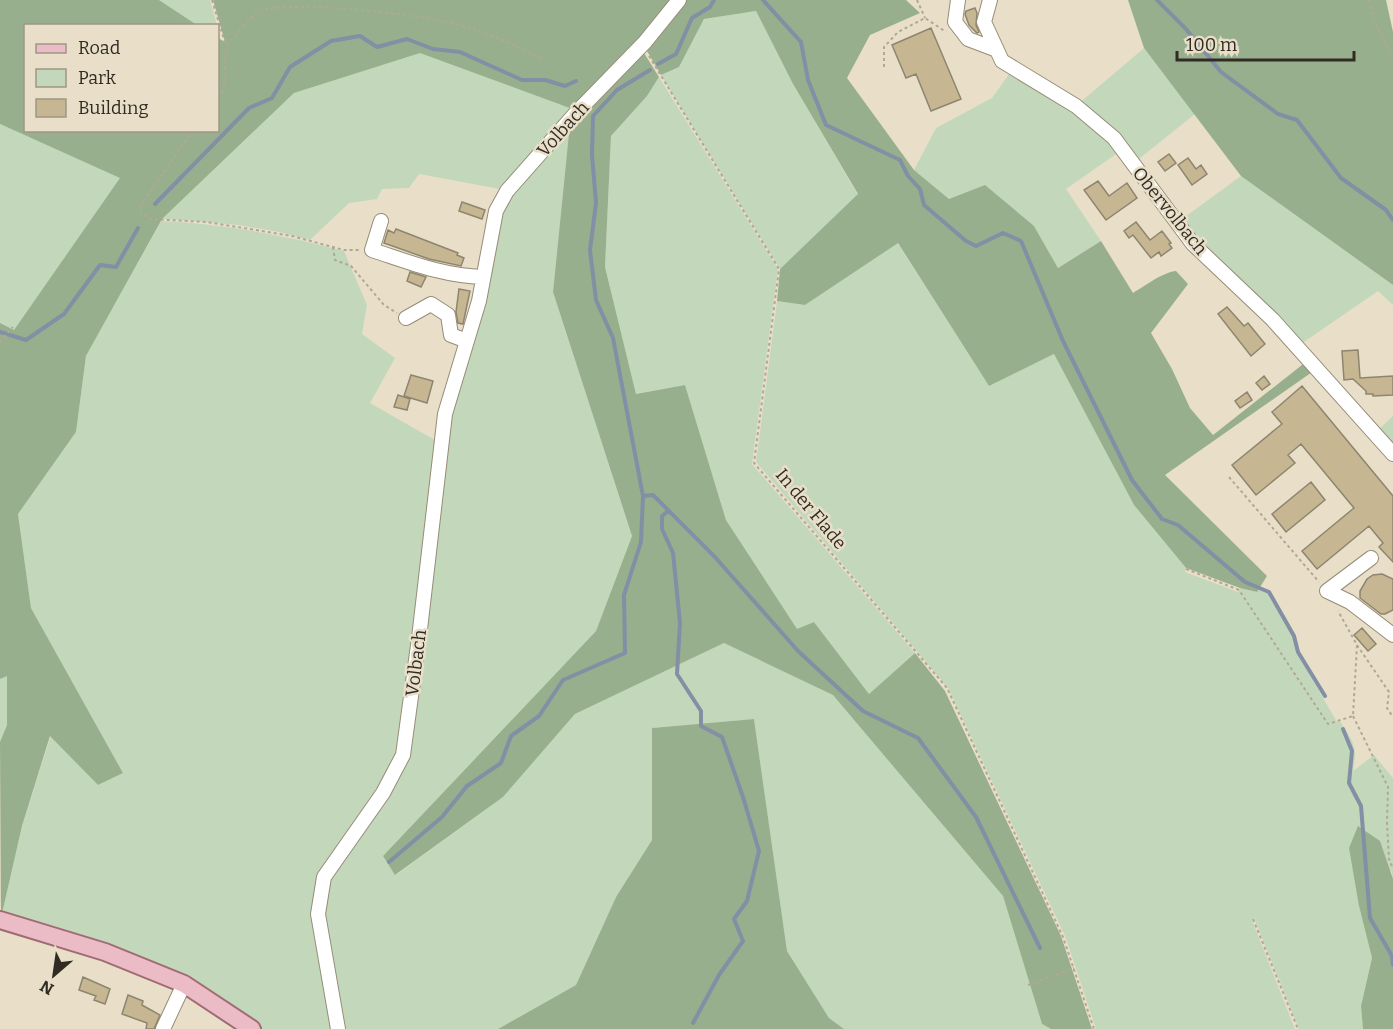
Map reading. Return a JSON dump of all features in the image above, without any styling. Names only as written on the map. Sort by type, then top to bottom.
[{"type":"main road","points":[[0,920],[105,952],[184,984],[252,1029]]},
{"type":"street","name":"Volbach","points":[[338,1029],[318,914],[324,877],[383,793],[403,754],[445,414],[479,301],[496,211],[507,191],[574,114],[645,42],[679,0]]},
{"type":"street","points":[[958,0],[955,22],[968,39],[997,50]]},
{"type":"street","name":"Obervolbach","points":[[990,0],[984,22],[1002,61],[1076,106],[1114,138],[1193,244],[1273,320],[1393,454]]},
{"type":"street","points":[[381,221],[372,250],[440,273],[461,277],[483,277]]},
{"type":"street","points":[[406,318],[431,304],[448,315],[451,335],[467,340]]},
{"type":"street","points":[[1371,558],[1327,591],[1350,602],[1393,635]]},
{"type":"street","points":[[163,1029],[184,984]]},
{"type":"path","points":[[212,0],[226,47],[225,76],[219,97]]},
{"type":"path","points":[[917,0],[925,18],[950,35]]},
{"type":"path","points":[[1369,0],[1372,17],[1381,38],[1393,55]]},
{"type":"path","points":[[226,47],[258,10],[276,4],[307,2]]},
{"type":"path","points":[[361,5],[395,10],[469,27],[546,60]]},
{"type":"path","points":[[884,66],[884,47],[898,32],[925,18]]},
{"type":"path","name":"In der Flade","points":[[645,42],[646,52],[779,269],[754,463],[947,688],[1063,937],[1094,1029]]},
{"type":"path","points":[[192,132],[141,205],[141,211],[150,219],[207,222],[292,236],[344,250],[372,250]]},
{"type":"path","points":[[333,247],[335,260],[351,266],[384,305],[406,318]]},
{"type":"path","points":[[0,342],[13,327]]},
{"type":"path","points":[[1229,477],[1327,591],[1357,645],[1389,692],[1387,708],[1393,717]]},
{"type":"path","points":[[1186,569],[1239,590],[1328,724],[1353,716]]},
{"type":"path","points":[[1357,645],[1353,716],[1388,787],[1389,859],[1393,869]]},
{"type":"path","points":[[1253,919],[1298,1029]]},
{"type":"path","points":[[1028,985],[1074,968]]},
{"type":"green space","points":[[0,0],[159,0],[195,24],[24,24],[24,132],[219,132],[219,39],[225,42],[213,0],[676,0],[575,110],[420,53],[294,93],[162,219],[86,356],[76,432],[18,514],[31,608],[123,773],[98,785],[50,736],[22,826],[1,918],[0,742],[7,725],[7,676],[0,679],[0,323],[14,330],[120,178],[0,124]]},
{"type":"green space","points":[[159,0],[210,0],[217,24],[195,24]]},
{"type":"green space","points":[[682,0],[906,0],[920,13],[870,35],[847,78],[914,170],[949,199],[985,185],[1034,226],[1058,268],[1101,241],[1133,293],[1160,277],[1176,271],[1188,284],[1151,333],[1172,369],[1190,408],[1213,435],[1307,361],[1315,370],[1165,475],[1267,576],[1257,592],[1186,568],[1134,505],[1054,354],[989,386],[898,243],[805,305],[777,301],[780,269],[858,194],[793,84],[756,11],[704,19],[679,67],[661,75],[647,51],[646,42]]},
{"type":"green space","points":[[1128,0],[1386,0],[1393,32],[1393,285],[1241,176],[1144,48]]},
{"type":"green space","points":[[756,11],[793,84],[858,195],[780,269],[661,75],[679,67],[704,19]]},
{"type":"green space","points":[[644,44],[644,53],[659,77],[647,96],[611,136],[605,267],[636,394],[685,385],[726,520],[797,629],[814,622],[869,694],[915,653],[945,691],[1061,936],[1092,1029],[1051,1029],[1042,1024],[1003,896],[833,695],[724,643],[575,714],[503,797],[395,875],[383,856],[596,631],[632,536],[553,292],[570,123]]},
{"type":"green space","points":[[1144,48],[1195,114],[1135,162],[1077,105]]},
{"type":"green space","points":[[420,52],[575,110],[505,190],[419,174],[409,188],[382,189],[377,199],[349,203],[310,240],[236,225],[162,219],[294,93]]},
{"type":"green space","points":[[1012,70],[1074,108],[1119,152],[1066,189],[1101,241],[1058,268],[1034,226],[949,199],[914,170],[936,128],[992,98]]},
{"type":"green space","points":[[659,77],[778,269],[752,464],[915,653],[869,694],[814,622],[797,630],[726,520],[685,385],[636,394],[605,267],[611,136],[647,96]]},
{"type":"green space","points":[[570,123],[553,292],[632,536],[596,631],[383,856],[396,875],[503,797],[575,714],[724,643],[833,694],[1003,896],[1042,1024],[1051,1029],[844,1029],[829,1018],[787,951],[754,719],[652,728],[652,840],[616,897],[576,985],[498,1029],[339,1029],[322,912],[326,877],[406,754],[447,415],[499,211]]},
{"type":"green space","points":[[0,124],[121,178],[14,330],[0,323]]},
{"type":"green space","points":[[1241,176],[1393,285],[1393,305],[1378,291],[1298,346],[1178,222]]},
{"type":"green space","points":[[161,221],[254,231],[344,251],[367,305],[362,334],[395,358],[370,403],[440,443],[401,754],[335,855],[316,914],[336,1029],[258,1029],[185,981],[1,918],[22,826],[51,735],[98,785],[123,773],[31,608],[18,514],[76,432],[86,356]]},
{"type":"green space","points":[[897,242],[989,386],[1054,354],[1134,505],[1186,568],[1185,572],[1238,592],[1240,588],[1268,592],[1293,636],[1297,653],[1337,722],[1340,721],[1351,739],[1355,750],[1353,771],[1374,755],[1393,778],[1393,879],[1391,870],[1359,906],[1372,958],[1361,1006],[1363,1029],[1299,1029],[1254,918],[1252,920],[1295,1029],[1096,1029],[1065,936],[948,688],[756,462],[777,301],[805,305]]},
{"type":"green space","points":[[1393,416],[1393,451],[1376,432]]},
{"type":"green space","points":[[7,675],[7,725],[0,742],[0,679]]},
{"type":"green space","points":[[754,719],[787,951],[829,1018],[844,1029],[498,1029],[576,985],[616,897],[652,840],[652,728]]},
{"type":"green space","points":[[1358,826],[1380,841],[1393,879],[1393,1029],[1363,1029],[1361,1006],[1372,958],[1359,906],[1349,848]]},
{"type":"building","points":[[975,8],[976,25],[979,32],[977,33],[969,25],[965,14],[966,11]]},
{"type":"building","points":[[931,28],[961,99],[931,111],[916,74],[906,78],[892,45]]},
{"type":"building","points":[[1169,154],[1176,163],[1165,171],[1158,162]]},
{"type":"building","points":[[1188,158],[1196,169],[1201,165],[1207,174],[1192,185],[1178,165]]},
{"type":"building","points":[[1098,181],[1109,196],[1127,183],[1137,198],[1106,220],[1084,190]]},
{"type":"building","points":[[462,202],[485,210],[482,219],[459,211]]},
{"type":"building","points":[[1136,222],[1150,240],[1162,231],[1172,248],[1161,256],[1159,252],[1151,258],[1133,235],[1129,238],[1124,231]]},
{"type":"building","points":[[396,229],[458,253],[457,255],[464,258],[461,266],[429,259],[384,243],[388,230],[394,233]]},
{"type":"building","points":[[410,272],[426,277],[421,287],[407,281]]},
{"type":"building","points":[[459,289],[470,291],[463,324],[458,323],[456,312]]},
{"type":"building","points":[[1227,307],[1244,326],[1248,323],[1265,344],[1251,356],[1218,314]]},
{"type":"building","points":[[1358,350],[1360,378],[1393,376],[1393,395],[1366,394],[1366,391],[1353,379],[1344,380],[1342,351]]},
{"type":"building","points":[[411,375],[433,381],[427,403],[404,396]]},
{"type":"building","points":[[1264,376],[1270,384],[1262,390],[1256,383]]},
{"type":"building","points":[[1302,386],[1393,496],[1393,562],[1379,547],[1383,543],[1369,526],[1317,569],[1302,551],[1354,508],[1301,444],[1288,455],[1295,463],[1256,495],[1232,465],[1282,424],[1272,412]]},
{"type":"building","points":[[1247,392],[1252,400],[1240,408],[1235,401]]},
{"type":"building","points":[[398,395],[410,399],[407,410],[394,407]]},
{"type":"building","points":[[1311,482],[1325,500],[1286,532],[1272,514]]},
{"type":"building","points":[[1382,574],[1393,579],[1393,610],[1385,614],[1381,614],[1360,598],[1360,591],[1367,579],[1373,575]]},
{"type":"building","points":[[1362,628],[1376,644],[1368,651],[1354,635]]},
{"type":"building","points":[[83,977],[110,989],[105,1004],[94,1000],[96,996],[79,990]]},
{"type":"building","points":[[128,995],[143,1001],[142,1005],[160,1015],[154,1029],[146,1029],[147,1023],[122,1014]]},
{"type":"waterway","points":[[658,64],[676,54],[692,18],[710,7],[714,0]]},
{"type":"waterway","points":[[763,0],[801,42],[808,80],[826,125],[900,160],[908,176],[920,189],[924,205],[966,241],[976,246],[1003,233],[1021,241],[1063,341],[1132,480],[1162,519],[1178,525],[1245,582],[1269,592],[1294,636],[1298,652],[1325,696]]},
{"type":"waterway","name":"Volbach","points":[[1157,0],[1186,29],[1221,72],[1278,114],[1297,120],[1341,178],[1386,210],[1393,220]]},
{"type":"waterway","points":[[155,204],[249,108],[272,98],[290,67],[331,41],[360,36],[377,47],[407,39],[433,49],[460,52],[522,80],[545,80],[565,86],[576,81]]},
{"type":"waterway","points":[[389,862],[442,817],[467,786],[501,763],[511,736],[539,716],[563,680],[625,653],[624,595],[641,542],[643,496],[613,338],[596,300],[590,250],[596,203],[592,155],[593,116],[617,90],[650,70]]},
{"type":"waterway","points":[[0,332],[26,340],[64,314],[100,265],[116,267],[138,228]]},
{"type":"waterway","points":[[643,496],[653,495],[714,556],[798,651],[863,711],[918,738],[976,817],[1040,948]]},
{"type":"waterway","points":[[668,511],[662,516],[662,529],[673,553],[680,623],[677,674],[701,711],[701,726],[722,737],[759,851],[747,901],[734,919],[743,941],[719,975],[693,1023]]},
{"type":"waterway","points":[[1343,729],[1352,751],[1349,783],[1361,806],[1370,918],[1392,956],[1393,965]]}]
